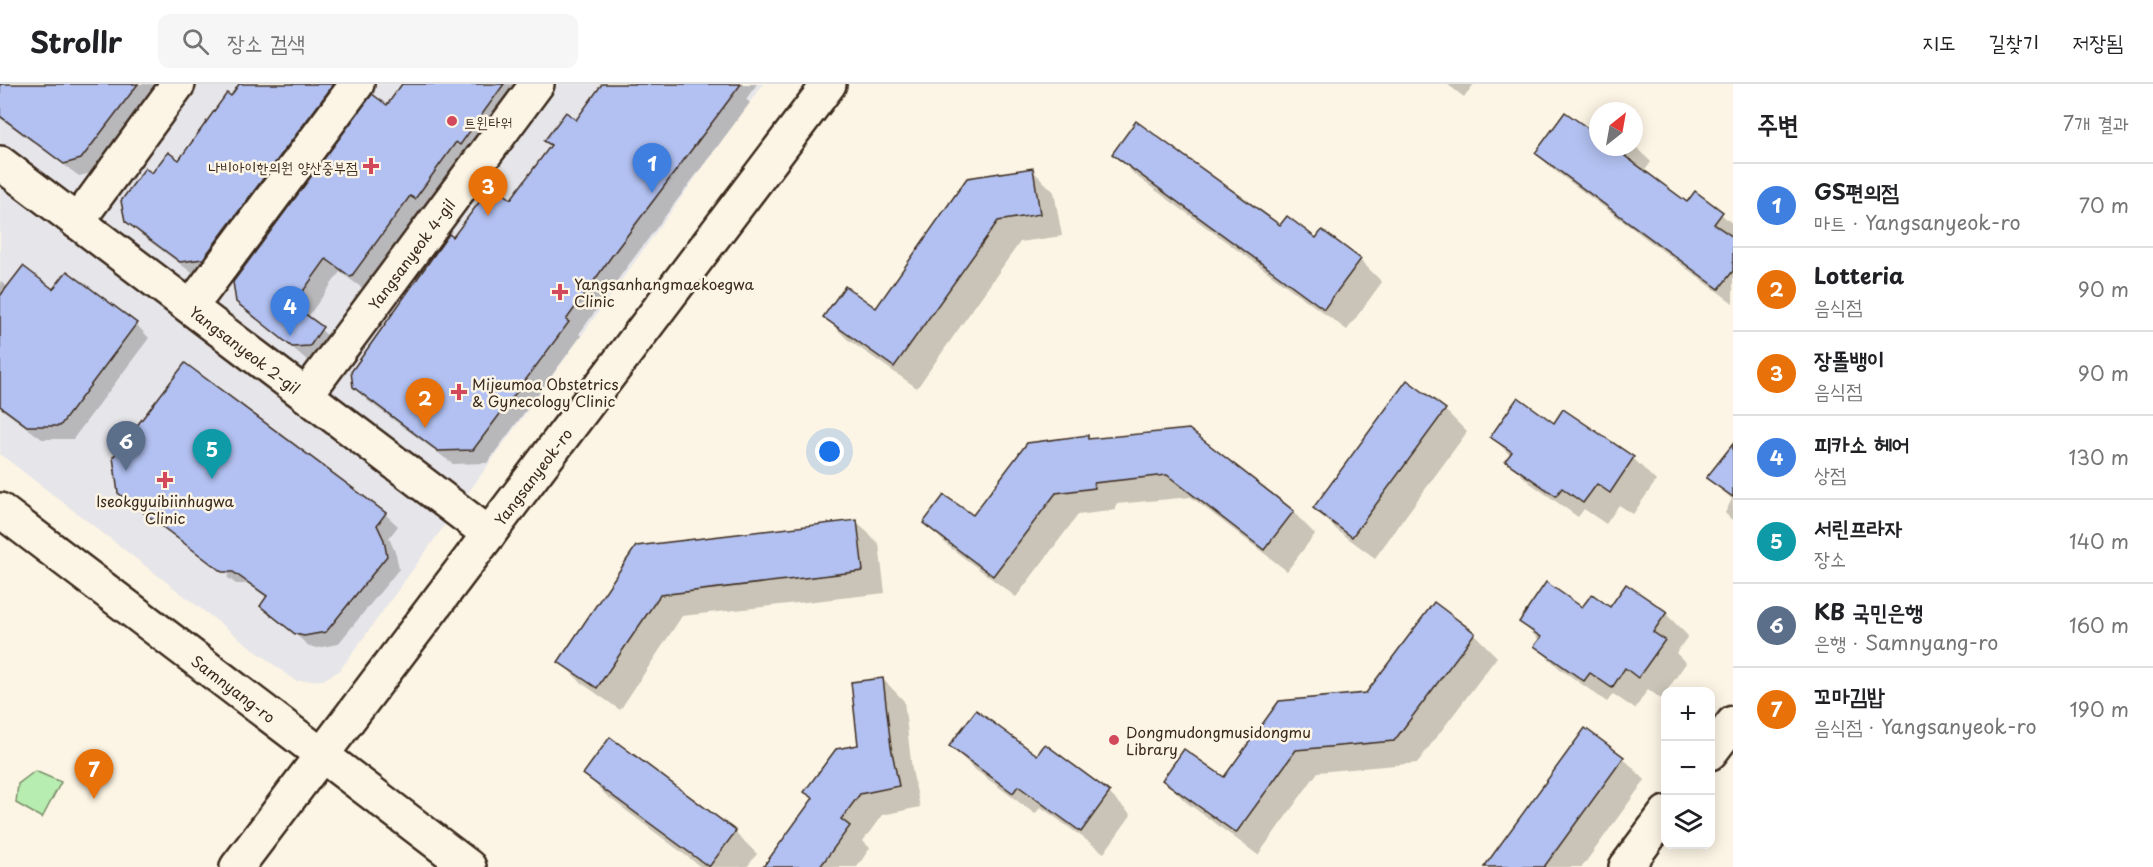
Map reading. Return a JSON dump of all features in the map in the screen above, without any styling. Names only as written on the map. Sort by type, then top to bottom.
[{"type":"street","points":[[77,222],[178,84]]},
{"type":"street","points":[[202,292],[357,84]]},
{"type":"street","name":"Yangsanyeok 4-gil","points":[[306,395],[537,84]]},
{"type":"street","name":"Yangsanyeok-ro","points":[[237,867],[829,84]]},
{"type":"street","name":"Yangsanyeok 2-gil","points":[[0,163],[489,534]]},
{"type":"street","name":"Samnyang-ro","points":[[0,510],[469,867]]},
{"type":"street","points":[[1715,746],[1733,723]]},
{"type":"street","points":[[1626,867],[1661,819]]},
{"type":"shaded area","points":[[0,84],[763,84],[339,671],[323,680],[295,681],[0,454]]},
{"type":"green space","points":[[35,771],[61,782],[42,818],[16,803],[18,784]]},
{"type":"building","points":[[0,84],[138,84],[81,159],[64,164],[0,116]]},
{"type":"building","points":[[239,84],[334,84],[203,259],[180,262],[125,221],[121,201],[145,168],[152,173],[168,152],[179,160],[227,93],[231,96]]},
{"type":"building","points":[[402,84],[504,84],[460,145],[456,142],[415,199],[410,196],[351,277],[326,259],[293,305],[323,327],[310,346],[292,347],[236,302],[233,282],[372,94],[387,105]]},
{"type":"building","points":[[602,84],[741,84],[611,257],[566,320],[569,322],[473,450],[438,451],[353,387],[351,372],[449,234],[453,237],[492,185],[511,199],[551,145],[544,141],[566,112],[576,120]]},
{"type":"building","points":[[1565,112],[1589,129],[1589,156],[1625,156],[1687,202],[1695,191],[1723,212],[1714,224],[1733,237],[1733,271],[1719,289],[1535,153]]},
{"type":"building","points":[[1136,121],[1280,225],[1287,216],[1316,238],[1322,230],[1361,259],[1324,309],[1112,154]]},
{"type":"building","points":[[1033,168],[1040,214],[998,221],[894,367],[823,317],[845,286],[876,308],[967,178]]},
{"type":"building","points":[[23,266],[53,289],[67,271],[137,323],[60,426],[27,426],[0,406],[0,296]]},
{"type":"building","points":[[185,363],[386,513],[377,525],[384,540],[387,556],[326,632],[304,636],[295,634],[260,606],[267,596],[233,572],[222,572],[118,493],[113,457]]},
{"type":"building","points":[[1407,380],[1446,409],[1352,537],[1313,508]]},
{"type":"building","points":[[1518,397],[1554,423],[1563,409],[1634,457],[1610,493],[1597,484],[1583,503],[1562,488],[1556,496],[1505,461],[1512,452],[1490,437]]},
{"type":"building","points":[[1189,429],[1294,511],[1264,550],[1167,475],[1094,483],[1095,488],[1056,493],[993,576],[923,523],[944,495],[973,515],[1027,443],[1088,435],[1088,439]]},
{"type":"building","points":[[1733,444],[1733,497],[1706,478]]},
{"type":"building","points":[[857,520],[863,571],[660,595],[597,688],[558,662],[636,546]]},
{"type":"building","points":[[1546,582],[1582,607],[1592,594],[1610,607],[1626,584],[1667,612],[1653,632],[1665,640],[1638,678],[1625,668],[1612,688],[1590,673],[1584,681],[1534,646],[1541,637],[1519,622]]},
{"type":"building","points":[[1434,602],[1475,633],[1394,741],[1296,750],[1236,833],[1162,780],[1184,749],[1224,777],[1279,701],[1366,693]]},
{"type":"building","points":[[883,678],[891,747],[899,786],[860,794],[841,819],[850,826],[820,867],[763,867],[813,798],[804,792],[836,749],[858,745],[851,682]]},
{"type":"building","points":[[976,710],[1037,755],[1045,744],[1110,792],[1081,832],[1018,786],[1013,793],[949,746]]},
{"type":"building","points":[[1585,728],[1624,757],[1544,867],[1484,867]]},
{"type":"building","points":[[610,737],[736,831],[709,867],[583,774]]},
{"type":"place","name":"트윈타워","points":[[452,121]]},
{"type":"place","name":"나비아이한의원 양산중부점","points":[[371,166]]},
{"type":"place","name":"GS편의점","points":[[652,193]]},
{"type":"place","name":"장똘뱅이","points":[[488,216]]},
{"type":"place","name":"Yangsanhangmaekoegwa Clinic","points":[[560,292]]},
{"type":"place","name":"피카소 헤어","points":[[290,336]]},
{"type":"place","name":"Mijeumoa Obstetrics & Gynecology Clinic","points":[[459,392]]},
{"type":"place","name":"Lotteria","points":[[425,428]]},
{"type":"place","name":"KB 국민은행","points":[[126,471]]},
{"type":"place","name":"서린프라자","points":[[212,479]]},
{"type":"place","name":"Iseokgyuibiinhugwa Clinic","points":[[165,480]]},
{"type":"place","name":"Dongmudongmusidongmu Library","points":[[1114,740]]},
{"type":"place","name":"꼬마김밥","points":[[94,799]]}]
